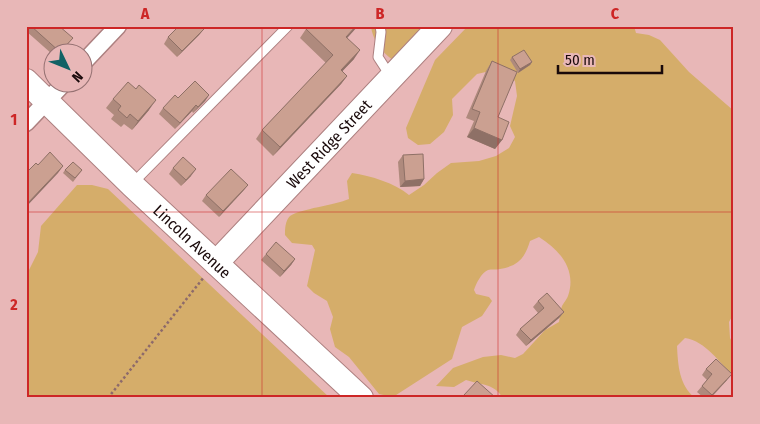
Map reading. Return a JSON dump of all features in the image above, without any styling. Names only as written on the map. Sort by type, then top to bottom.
[{"type":"street","points":[[92,53],[118,26]]},
{"type":"street","name":"West Ridge Street","points":[[216,263],[440,26]]},
{"type":"street","name":"Lincoln Avenue","points":[[26,81],[132,184],[361,398]]},
{"type":"street","points":[[26,123],[56,92]]},
{"type":"lane","points":[[132,184],[288,26]]},
{"type":"lane","points":[[380,26],[382,32],[378,57],[392,78]]},
{"type":"path","points":[[108,398],[216,263]]},
{"type":"shaded area","points":[[371,26],[433,26],[393,60],[378,45],[373,36]]},
{"type":"shaded area","points":[[468,26],[634,26],[636,33],[649,35],[660,40],[689,72],[734,111],[734,313],[729,322],[730,338],[734,345],[734,376],[706,348],[693,340],[685,338],[677,346],[680,374],[686,387],[695,398],[503,398],[491,387],[466,380],[454,387],[436,386],[453,368],[483,357],[501,355],[515,358],[523,354],[545,330],[559,322],[561,308],[568,297],[570,287],[568,269],[554,248],[539,237],[530,241],[523,257],[512,266],[488,270],[481,276],[474,290],[476,294],[489,297],[492,301],[482,316],[462,327],[452,359],[393,397],[379,394],[349,357],[335,347],[330,329],[333,317],[327,301],[307,286],[315,250],[312,245],[292,243],[285,235],[287,220],[290,216],[309,209],[349,199],[347,181],[352,173],[382,181],[397,187],[409,195],[451,163],[479,161],[496,156],[509,148],[515,137],[510,126],[517,96],[515,81],[499,69],[477,74],[452,99],[453,115],[444,132],[430,144],[418,145],[408,138],[406,128],[435,60]]},
{"type":"shaded area","points":[[77,185],[92,185],[108,189],[330,398],[26,398],[26,271],[29,270],[38,252],[41,226]]},
{"type":"building","points":[[31,26],[47,26],[50,29],[53,26],[59,26],[73,38],[69,42],[49,42]]},
{"type":"building","points":[[179,26],[201,26],[204,29],[182,51],[168,37]]},
{"type":"building","points":[[308,26],[356,26],[346,37],[360,50],[341,70],[347,76],[280,147],[262,130],[333,55],[306,29]]},
{"type":"building","points":[[524,50],[532,62],[520,69],[512,57]]},
{"type":"building","points":[[492,61],[517,72],[498,117],[509,122],[502,140],[474,128],[480,112],[472,109]]},
{"type":"building","points":[[195,81],[209,95],[198,107],[196,105],[180,123],[163,108],[175,95],[178,98]]},
{"type":"building","points":[[128,82],[136,89],[139,85],[156,100],[138,121],[130,114],[127,118],[118,110],[121,106],[113,99]]},
{"type":"building","points":[[50,152],[63,166],[26,205],[26,173],[36,163],[38,165]]},
{"type":"building","points":[[423,154],[424,179],[405,181],[403,155]]},
{"type":"building","points":[[183,157],[196,169],[186,180],[173,168]]},
{"type":"building","points":[[73,162],[82,170],[75,178],[65,170]]},
{"type":"building","points":[[231,169],[248,185],[223,211],[206,195]]},
{"type":"building","points":[[276,242],[295,259],[284,271],[266,254]]},
{"type":"building","points":[[547,293],[564,312],[531,340],[520,329],[544,308],[538,301]]},
{"type":"building","points":[[716,359],[732,374],[712,395],[702,386],[712,374],[706,369]]},
{"type":"building","points":[[477,381],[496,398],[468,398],[464,395]]}]
